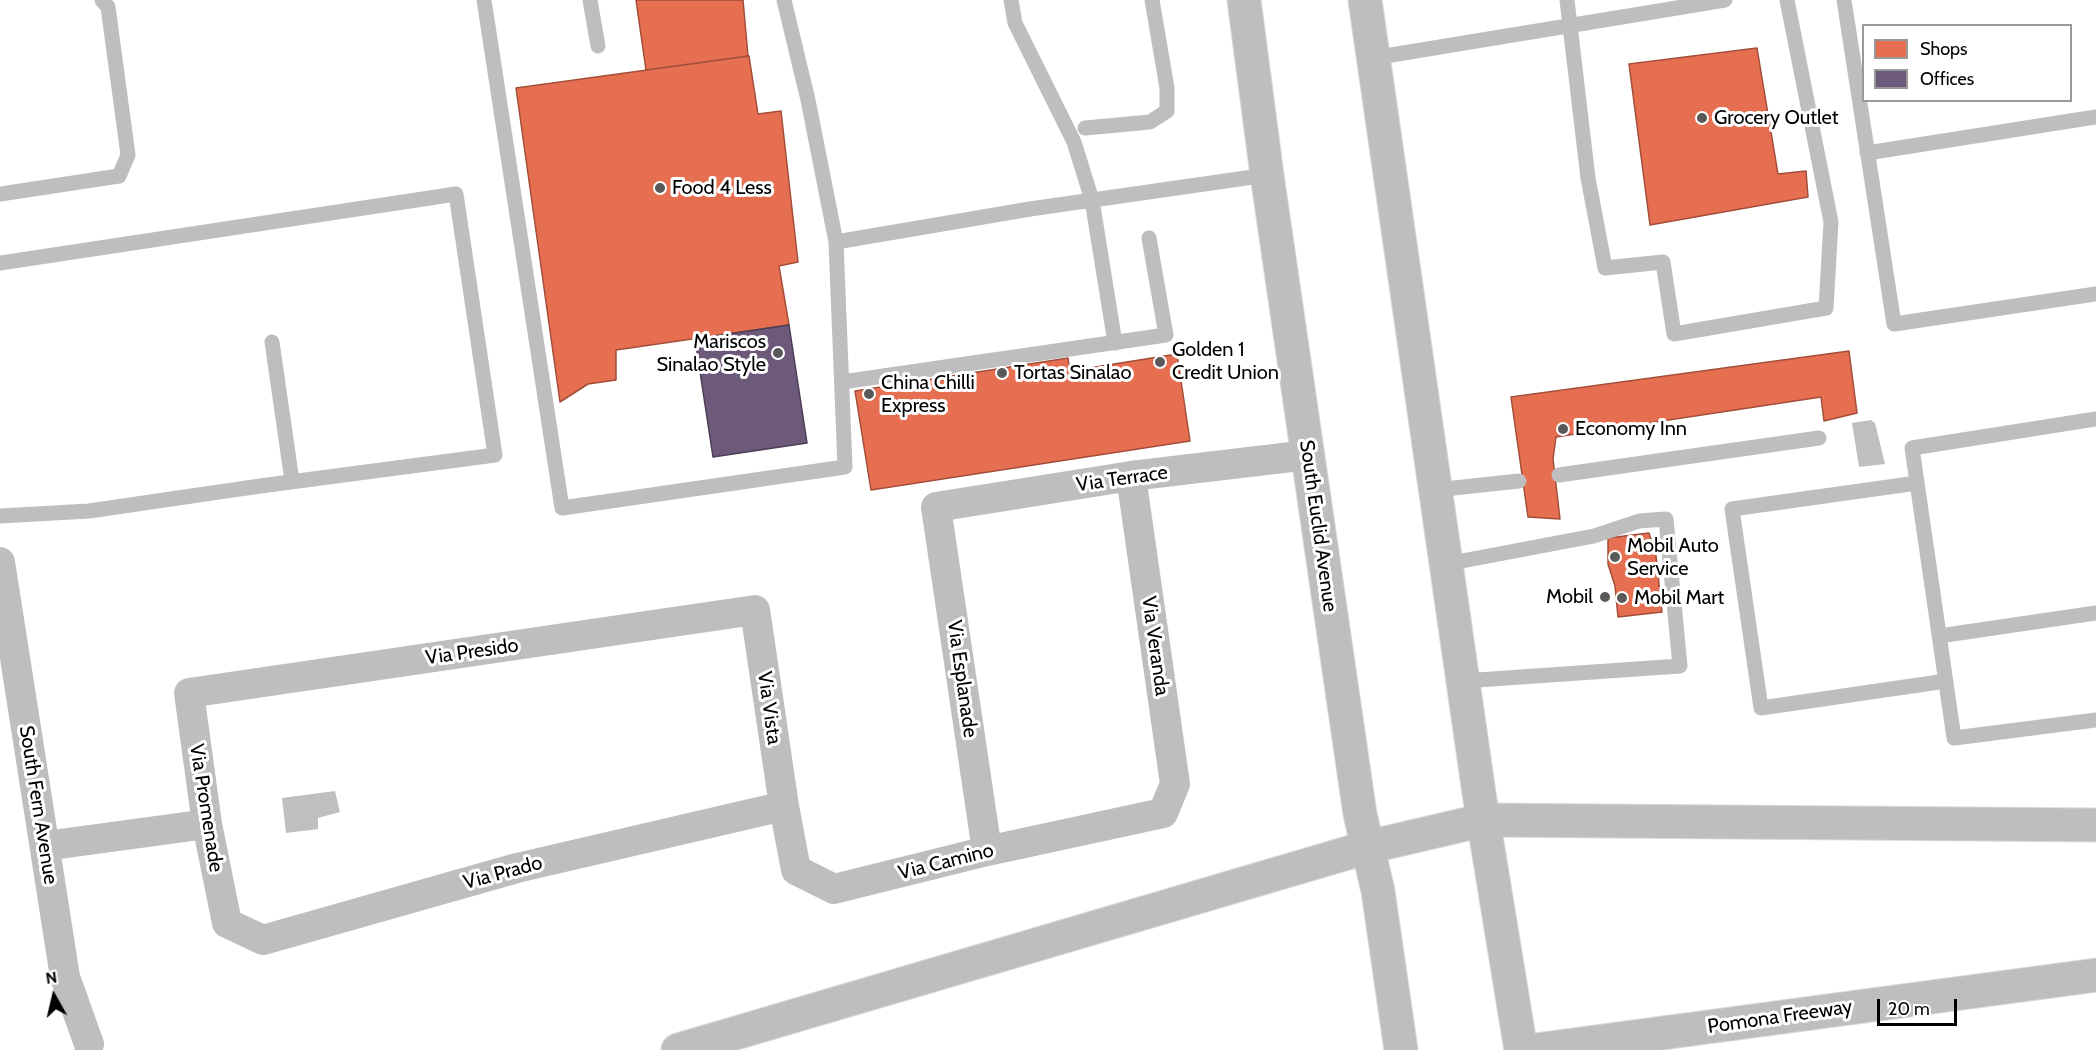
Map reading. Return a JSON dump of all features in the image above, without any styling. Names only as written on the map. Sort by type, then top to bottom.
[{"type":"main road","name":"South Euclid Avenue","points":[[1244,0],[1267,175],[1360,814],[1378,891],[1401,1050]]},
{"type":"main road","points":[[1365,0],[1463,681],[1521,1050]]},
{"type":"main road","points":[[678,1050],[1368,848],[1484,820],[2096,825]]},
{"type":"main road","name":"Pomona Freeway","points":[[1535,1050],[2096,975]]},
{"type":"street","name":"Via Terrace","points":[[936,507],[1131,476],[1308,455]]},
{"type":"street","name":"Via Veranda","points":[[1131,476],[1175,784],[1163,813]]},
{"type":"street","name":"Via Esplanade","points":[[936,507],[987,851]]},
{"type":"street","name":"South Fern Avenue","points":[[0,562],[4,605],[65,976],[89,1044]]},
{"type":"street","name":"Via Presido","points":[[189,693],[755,610]]},
{"type":"street","name":"Via Vista","points":[[755,610],[784,806]]},
{"type":"street","name":"Via Promenade","points":[[189,693],[207,824],[227,923]]},
{"type":"street","name":"Via Camino","points":[[784,806],[796,870],[834,889],[987,851],[1163,813]]},
{"type":"street","name":"Via Prado","points":[[227,923],[264,940],[517,868],[784,806]]},
{"type":"street","points":[[45,846],[207,824]]},
{"type":"lane","points":[[0,194],[119,176],[128,155],[108,7],[102,0]]},
{"type":"lane","points":[[484,0],[562,508],[845,467],[836,242],[803,77],[784,0]]},
{"type":"lane","points":[[590,0],[598,46]]},
{"type":"lane","points":[[1011,0],[1015,23],[1074,142],[1092,200],[1115,343]]},
{"type":"lane","points":[[1085,128],[1150,122],[1167,111],[1167,88],[1152,0]]},
{"type":"lane","points":[[1568,0],[1588,178],[1605,268],[1663,262],[1674,334],[1826,308],[1831,222],[1787,0]]},
{"type":"lane","points":[[1373,58],[1725,0]]},
{"type":"lane","points":[[1844,0],[1894,324],[2096,294]]},
{"type":"lane","points":[[1867,153],[2096,117]]},
{"type":"lane","points":[[836,242],[1030,209],[1267,175]]},
{"type":"lane","points":[[0,263],[456,194],[495,455],[89,511],[0,516]]},
{"type":"lane","points":[[842,382],[1166,335],[1149,238]]},
{"type":"lane","points":[[272,342],[292,482]]},
{"type":"lane","points":[[2096,419],[1912,448],[1954,738],[2096,720]]},
{"type":"lane","points":[[1559,475],[1819,438]]},
{"type":"lane","points":[[1435,490],[1519,481]]},
{"type":"lane","points":[[1917,483],[1732,509],[1761,708],[1946,681]]},
{"type":"lane","points":[[1446,564],[1594,536],[1639,521],[1666,519],[1680,666],[1463,681]]},
{"type":"lane","points":[[1939,636],[2096,613]]},
{"type":"shaded area","points":[[1871,420],[1875,423],[1885,464],[1859,467],[1852,423]]},
{"type":"shaded area","points":[[335,791],[340,812],[318,818],[318,829],[286,833],[282,798]]},
{"type":"building: Shops","points":[[636,0],[743,0],[748,56],[646,70]]},
{"type":"building: Shops","name":"Grocery Outlet","points":[[1757,48],[1778,174],[1806,171],[1808,197],[1650,225],[1629,64]]},
{"type":"building: Shops","name":"Food 4 Less","points":[[749,56],[758,114],[781,111],[798,262],[779,266],[789,325],[616,350],[616,380],[588,384],[560,402],[516,88]]},
{"type":"building: Shops","name":"Economy Inn","points":[[1849,351],[1857,413],[1824,421],[1821,397],[1556,437],[1553,459],[1560,519],[1528,517],[1511,397]]},
{"type":"building: Shops","points":[[1177,354],[1190,441],[871,490],[855,391],[1068,358],[1070,371]]},
{"type":"building: Shops","points":[[1649,533],[1656,556],[1662,612],[1618,617],[1615,586],[1608,564],[1608,538]]},
{"type":"building: Offices","points":[[789,325],[807,443],[713,457],[695,339]]},
{"type":"place","name":"Grocery Outlet","points":[[1702,118]]},
{"type":"place","name":"Food 4 Less","points":[[660,188]]},
{"type":"place","name":"Mariscos Sinalao Style","points":[[778,353]]},
{"type":"place","name":"Golden 1 Credit Union","points":[[1160,362]]},
{"type":"place","name":"Tortas Sinalao","points":[[1002,373]]},
{"type":"place","name":"China Chilli Express","points":[[869,394]]},
{"type":"place","name":"Economy Inn","points":[[1563,429]]},
{"type":"place","name":"Mobil Auto Service","points":[[1615,557]]},
{"type":"place","name":"Mobil","points":[[1605,597]]},
{"type":"place","name":"Mobil Mart","points":[[1622,598]]}]
